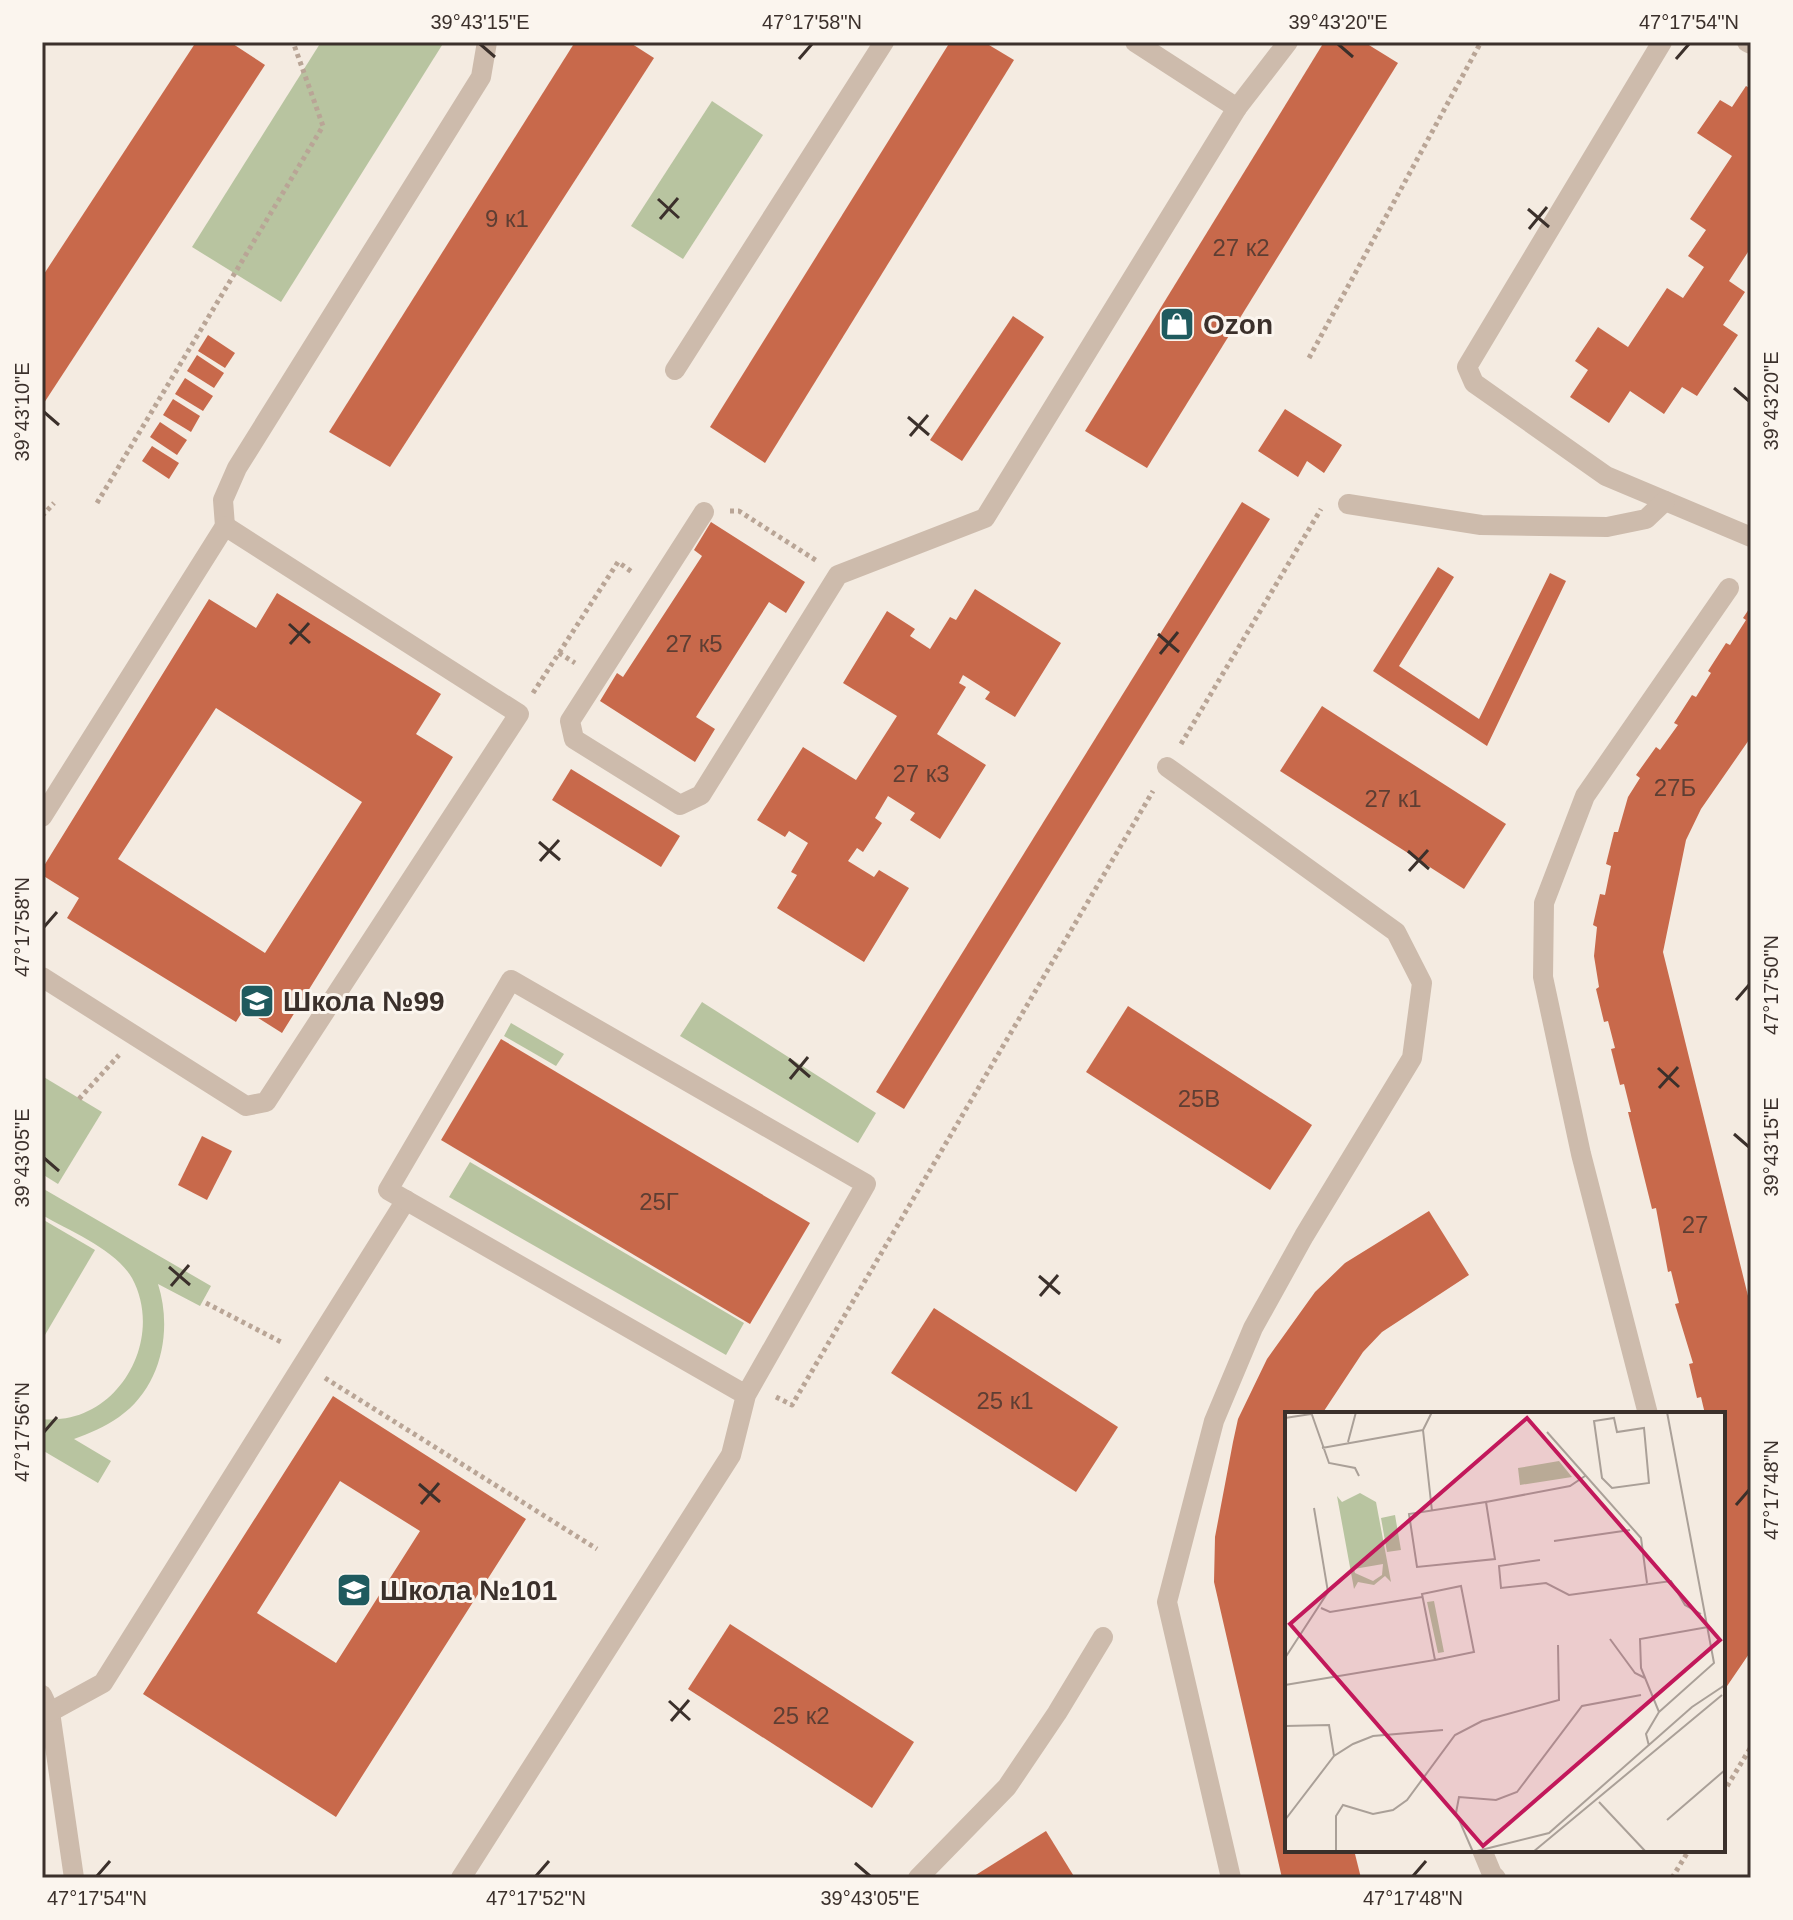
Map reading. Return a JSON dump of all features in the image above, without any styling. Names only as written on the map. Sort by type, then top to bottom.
[{"type":"lane","points":[[43,813],[225,526],[223,500],[237,468],[481,77],[487,42]]},
{"type":"lane","points":[[675,370],[884,42]]},
{"type":"lane","points":[[1135,42],[1237,108]]},
{"type":"lane","points":[[704,512],[570,721],[574,739],[680,805],[701,795],[838,575],[985,518],[1237,108],[1288,42]]},
{"type":"lane","points":[[1662,42],[1467,367],[1474,383],[1606,476],[1751,537]]},
{"type":"lane","points":[[1348,504],[1481,525],[1607,527],[1646,519],[1665,501]]},
{"type":"lane","points":[[42,977],[246,1106],[266,1102],[519,714],[225,526]]},
{"type":"lane","points":[[1647,1412],[1581,1154],[1543,977],[1544,903],[1585,796],[1729,588]]},
{"type":"lane","points":[[1167,767],[1396,932],[1422,983],[1412,1058],[1266,1304],[1214,1421],[1167,1602],[1231,1878]]},
{"type":"lane","points":[[461,1878],[731,1455],[749,1390],[866,1184],[511,980],[388,1190],[749,1390]]},
{"type":"lane","points":[[74,1878],[46,1704],[103,1683],[300,1357],[406,1200]]},
{"type":"lane","points":[[918,1878],[1007,1787],[1103,1637]]},
{"type":"lane","points":[[1483,1852],[1496,1878]]},
{"type":"path","points":[[97,503],[323,126],[293,42]]},
{"type":"path","points":[[1309,358],[1481,42]]},
{"type":"path","points":[[42,516],[54,503]]},
{"type":"path","points":[[749,1390],[792,1405],[1321,508]]},
{"type":"path","points":[[704,512],[739,511],[838,575]]},
{"type":"path","points":[[519,714],[562,655],[618,562],[626,568]]},
{"type":"path","points":[[79,1099],[136,1036]]},
{"type":"path","points":[[206,1303],[300,1357],[597,1549]]},
{"type":"path","points":[[1725,1790],[1751,1747]]},
{"type":"path","points":[[1672,1878],[1688,1852]]},
{"type":"green space","points":[[321,42],[444,42],[281,302],[192,247]]},
{"type":"green space","points":[[712,101],[763,135],[683,259],[631,226]]},
{"type":"green space","points":[[702,1002],[876,1113],[858,1143],[680,1036]]},
{"type":"green space","points":[[511,1023],[564,1054],[556,1066],[504,1036]]},
{"type":"green space","points":[[42,1076],[102,1112],[58,1184],[42,1174]]},
{"type":"green space","points":[[470,1162],[744,1323],[726,1355],[449,1197]]},
{"type":"green space","points":[[42,1188],[211,1286],[200,1306],[158,1284],[164,1321],[160,1357],[154,1375],[145,1391],[119,1417],[74,1439],[111,1461],[98,1483],[42,1450],[42,1419],[69,1418],[92,1409],[112,1395],[128,1375],[138,1352],[143,1328],[141,1302],[132,1278],[115,1259],[92,1242],[42,1215]]},
{"type":"green space","points":[[42,1219],[95,1250],[42,1340]]},
{"type":"building","points":[[196,42],[230,42],[265,65],[42,406],[42,277]]},
{"type":"building","points":[[575,42],[629,42],[654,58],[390,467],[329,432]]},
{"type":"building","points":[[950,42],[984,42],[1014,60],[765,463],[710,427]]},
{"type":"building","points":[[1324,42],[1364,42],[1398,63],[1147,468],[1085,431]]},
{"type":"building","points":[[1746,86],[1751,89],[1751,254],[1748,252],[1729,281],[1745,292],[1723,325],[1738,335],[1697,396],[1682,387],[1664,414],[1630,391],[1609,423],[1570,397],[1588,370],[1575,361],[1598,327],[1628,347],[1667,288],[1683,298],[1704,267],[1688,256],[1706,230],[1690,219],[1732,156],[1697,133],[1720,100],[1732,107]]},
{"type":"building","points":[[1013,316],[1044,337],[962,461],[930,440]]},
{"type":"building","points":[[208,335],[235,353],[225,368],[198,351]]},
{"type":"building","points":[[197,355],[224,373],[214,388],[187,371]]},
{"type":"building","points":[[185,378],[213,396],[203,411],[175,394]]},
{"type":"building","points":[[173,399],[200,416],[191,432],[163,415]]},
{"type":"building","points":[[1285,409],[1342,445],[1324,473],[1307,461],[1298,477],[1258,451]]},
{"type":"building","points":[[160,422],[187,440],[177,455],[150,437]]},
{"type":"building","points":[[152,446],[179,463],[169,479],[142,461]]},
{"type":"building","points":[[1242,502],[1270,519],[904,1109],[876,1092]]},
{"type":"building","points":[[711,522],[805,582],[786,613],[769,602],[696,717],[715,729],[695,762],[600,701],[617,673],[623,677],[702,556],[694,550]]},
{"type":"building","points":[[1438,567],[1454,577],[1399,666],[1479,719],[1550,573],[1566,581],[1487,746],[1373,671]]},
{"type":"building","points":[[975,589],[1061,643],[1015,717],[985,699],[990,692],[963,675],[959,683],[966,687],[937,734],[986,765],[940,839],[910,820],[915,813],[888,796],[875,818],[882,823],[863,852],[857,848],[848,861],[874,877],[879,870],[909,888],[864,962],[777,908],[797,875],[791,872],[808,843],[789,831],[785,837],[757,820],[803,747],[856,780],[897,716],[843,683],[887,611],[915,629],[910,636],[930,649],[950,617],[956,620]]},
{"type":"building","points":[[277,593],[441,694],[416,734],[453,757],[282,1033],[244,1009],[236,1022],[67,918],[79,898],[42,875],[42,869],[209,599],[256,628]],"holes":[[[216,708],[362,802],[265,953],[118,859]]]},
{"type":"building","points":[[1751,606],[1751,737],[1701,809],[1686,840],[1663,952],[1751,1308],[1751,1651],[1725,1689],[1725,1412],[1705,1412],[1701,1397],[1697,1398],[1689,1364],[1693,1363],[1675,1304],[1679,1303],[1671,1271],[1668,1272],[1656,1208],[1652,1209],[1624,1084],[1620,1085],[1611,1049],[1615,1048],[1608,1021],[1604,1022],[1596,989],[1599,987],[1594,956],[1597,927],[1593,925],[1600,894],[1605,895],[1611,866],[1606,864],[1614,832],[1618,832],[1628,797],[1640,778],[1636,775],[1656,747],[1660,750],[1678,725],[1674,723],[1692,695],[1696,697],[1726,643],[1730,645],[1746,620],[1743,618]]},
{"type":"building","points":[[1322,706],[1506,824],[1464,889],[1280,771]]},
{"type":"building","points":[[571,769],[680,836],[661,867],[552,800]]},
{"type":"building","points":[[1128,1006],[1312,1125],[1270,1190],[1086,1072]]},
{"type":"building","points":[[501,1039],[810,1223],[750,1324],[441,1140]]},
{"type":"building","points":[[202,1136],[232,1151],[207,1200],[178,1185]]},
{"type":"building","points":[[1429,1211],[1469,1275],[1382,1332],[1363,1352],[1323,1412],[1285,1412],[1285,1852],[1354,1852],[1361,1878],[1282,1878],[1214,1582],[1215,1537],[1238,1419],[1267,1359],[1315,1292],[1345,1263]]},
{"type":"building","points":[[934,1308],[1118,1427],[1076,1492],[891,1373]]},
{"type":"building","points":[[333,1396],[526,1519],[336,1817],[143,1694]],"holes":[[[340,1481],[420,1531],[336,1663],[257,1613]]]},
{"type":"building","points":[[730,1624],[914,1742],[872,1808],[688,1689]]},
{"type":"building","points":[[1046,1831],[1075,1878],[971,1878]]},
{"type":"place","name":"Ozon","points":[[1177,324]]},
{"type":"place","name":"Школа №99","points":[[257,1001]]},
{"type":"place","name":"Школа №101","points":[[354,1590]]}]
